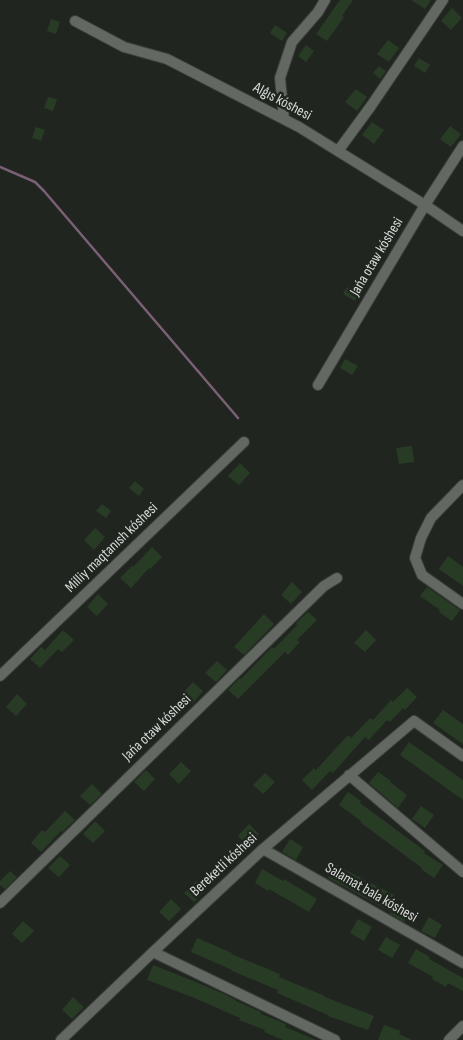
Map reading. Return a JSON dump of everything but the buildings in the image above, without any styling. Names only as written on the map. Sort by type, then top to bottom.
[{"type":"street","points":[[284,119],[280,78],[292,42],[326,0]]},
{"type":"street","points":[[338,151],[443,0]]},
{"type":"street","name":"Alǵıs kóshesi","points":[[75,21],[124,47],[167,59],[299,127],[425,205],[463,231]]},
{"type":"street","name":"Jańa otaw kóshesi","points":[[318,385],[425,205],[463,146]]},
{"type":"street","name":"Milliy maqtanısh kóshesi","points":[[0,676],[244,442]]},
{"type":"street","points":[[463,485],[431,518],[421,538],[415,558],[422,575],[463,604]]},
{"type":"street","name":"Jańa otaw kóshesi","points":[[0,903],[324,586],[337,578]]},
{"type":"street","name":"Bereketli kóshesi","points":[[61,1040],[263,849],[414,721],[463,756]]},
{"type":"street","points":[[350,775],[463,872]]},
{"type":"street","name":"Salamat bala kóshesi","points":[[263,849],[463,963]]},
{"type":"street","points":[[153,952],[335,1040]]},
{"type":"street","points":[[449,1040],[463,1026]]},
{"type":"waterway","points":[[0,167],[35,182],[44,191],[238,418]]}]
